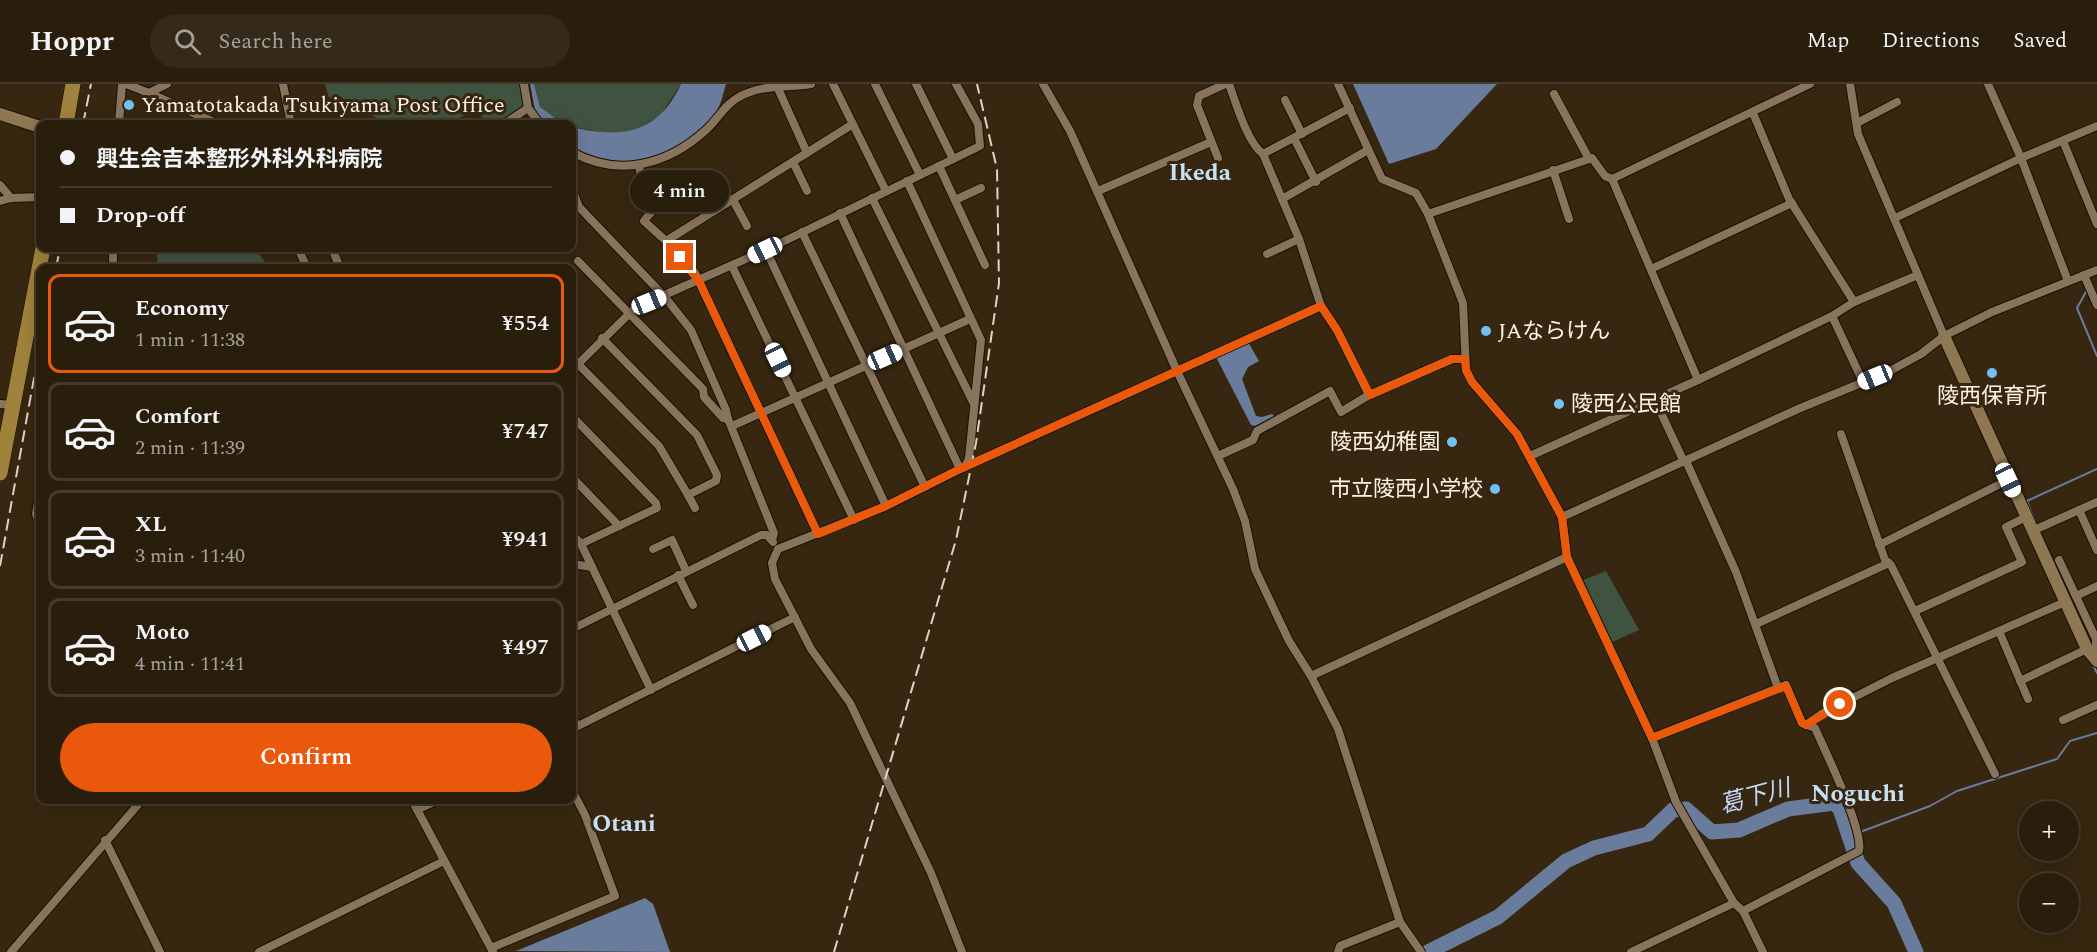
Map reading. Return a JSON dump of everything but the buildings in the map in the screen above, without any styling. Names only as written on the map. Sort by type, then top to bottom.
[{"type":"highway","points":[[67,120],[73,84]]},
{"type":"highway","points":[[0,473],[7,405],[36,279]]},
{"type":"street","points":[[120,120],[124,84],[206,120]]},
{"type":"street","points":[[149,93],[167,84]]},
{"type":"street","points":[[283,84],[290,120]]},
{"type":"street","points":[[524,84],[528,108],[537,120]]},
{"type":"street","points":[[576,154],[601,163],[639,166],[663,158],[696,139],[732,101],[741,95],[776,85],[811,84]]},
{"type":"street","points":[[833,84],[886,191]]},
{"type":"street","points":[[874,84],[920,175]]},
{"type":"street","points":[[916,84],[953,159]]},
{"type":"street","points":[[576,364],[634,308],[732,266],[980,146],[978,124],[956,84]]},
{"type":"street","points":[[1043,84],[1070,131],[1177,371],[1218,456],[1245,520],[1255,569],[1289,641],[1311,676],[1338,729],[1400,922],[1421,952]]},
{"type":"street","points":[[1218,159],[1197,105],[1199,96],[1227,84],[1257,150],[1263,154],[1299,239],[1321,306],[1337,330],[1370,395]]},
{"type":"street","points":[[1338,84],[1382,179],[1416,193],[1428,214],[1464,303],[1466,370],[1472,382],[1503,416],[1530,456],[1562,517],[1567,558],[1652,738],[1676,802],[1734,903],[1743,911],[1763,952]]},
{"type":"street","points":[[1612,179],[1810,84]]},
{"type":"street","points":[[1850,84],[1858,134],[1944,336],[2032,531],[2070,599],[2096,639],[2093,656]]},
{"type":"street","points":[[1988,84],[2021,158],[2068,281]]},
{"type":"street","points":[[776,85],[807,153]]},
{"type":"street","points":[[1554,94],[1589,159]]},
{"type":"street","points":[[1285,100],[1316,182]]},
{"type":"street","points":[[1857,123],[1898,102]]},
{"type":"street","points":[[510,120],[528,108]]},
{"type":"street","points":[[1263,154],[1350,108]]},
{"type":"street","points":[[1753,113],[1792,203],[1854,302]]},
{"type":"street","points":[[0,114],[36,126]]},
{"type":"street","points":[[666,241],[853,124]]},
{"type":"street","points":[[1895,218],[2021,158],[2097,126]]},
{"type":"street","points":[[2063,141],[2097,224]]},
{"type":"street","points":[[1098,191],[1211,142]]},
{"type":"street","points":[[1282,199],[1316,182],[1368,150]]},
{"type":"street","points":[[1428,214],[1592,158],[1605,176],[1612,179],[1698,380]]},
{"type":"street","points":[[793,162],[807,191]]},
{"type":"street","points":[[639,166],[644,191],[651,202],[652,210],[644,221],[666,241],[699,281],[818,534]]},
{"type":"street","points":[[939,166],[985,265]]},
{"type":"street","points":[[1553,170],[1569,219]]},
{"type":"street","points":[[907,181],[981,340],[969,458],[962,468]]},
{"type":"street","points":[[0,185],[11,198]]},
{"type":"street","points":[[954,200],[981,188]]},
{"type":"street","points":[[0,201],[36,196]]},
{"type":"street","points":[[872,198],[974,404]]},
{"type":"street","points":[[576,199],[579,207],[664,296],[691,330],[726,410],[774,533],[772,540]]},
{"type":"street","points":[[734,200],[747,226]]},
{"type":"street","points":[[1651,269],[1792,203]]},
{"type":"street","points":[[840,213],[962,468]]},
{"type":"street","points":[[802,232],[925,487]]},
{"type":"street","points":[[1267,254],[1299,239]]},
{"type":"street","points":[[765,250],[886,506]]},
{"type":"street","points":[[578,261],[703,389],[704,397],[730,423]]},
{"type":"street","points":[[732,266],[854,520]]},
{"type":"street","points":[[1562,517],[1798,409],[1863,382],[1921,354],[1944,336],[1992,312],[2097,270]]},
{"type":"street","points":[[1530,456],[1614,416],[1698,380],[1832,316],[1854,302],[1918,275]]},
{"type":"street","points":[[2084,275],[2097,305]]},
{"type":"street","points":[[777,549],[886,506],[962,468],[1321,306]]},
{"type":"street","points":[[1832,316],[1863,382]]},
{"type":"street","points":[[730,423],[796,398],[970,319]]},
{"type":"street","points":[[602,339],[697,435],[717,475],[716,481],[688,495]]},
{"type":"street","points":[[1218,456],[1253,440],[1257,431],[1330,391],[1341,412],[1370,395],[1452,359],[1465,359]]},
{"type":"street","points":[[576,370],[659,446],[695,508]]},
{"type":"street","points":[[1655,400],[1736,572],[1778,688]]},
{"type":"street","points":[[576,420],[656,503],[657,508],[581,544]]},
{"type":"street","points":[[1841,434],[1875,525],[1885,560],[1889,563],[1914,611],[1962,713],[1974,729],[1995,774]]},
{"type":"street","points":[[1879,545],[2008,480]]},
{"type":"street","points":[[576,481],[619,526]]},
{"type":"street","points":[[2032,531],[2097,502]]},
{"type":"street","points":[[2079,510],[2097,550]]},
{"type":"street","points":[[1914,611],[2022,562],[2006,527],[2026,517]]},
{"type":"street","points":[[576,627],[682,573],[761,535],[767,535],[777,549],[772,563],[775,579],[811,649],[850,703],[931,873],[962,952]]},
{"type":"street","points":[[576,538],[581,544],[651,690]]},
{"type":"street","points":[[652,549],[672,540],[693,605]]},
{"type":"street","points":[[1311,676],[1567,558]]},
{"type":"street","points":[[2059,560],[2070,599],[2093,656]]},
{"type":"street","points":[[1756,624],[1889,563]]},
{"type":"street","points":[[576,565],[592,567]]},
{"type":"street","points":[[1806,725],[1823,713],[1935,658],[2097,586]]},
{"type":"street","points":[[576,727],[795,616]]},
{"type":"street","points":[[1999,631],[2028,699]]},
{"type":"street","points":[[2020,681],[2093,656]]},
{"type":"street","points":[[1652,738],[1786,686],[1802,723],[1815,728],[1845,800],[1860,843],[1858,851],[1743,911]]},
{"type":"street","points":[[2063,720],[2097,705]]},
{"type":"street","points":[[414,804],[492,950],[615,896],[576,798]]},
{"type":"street","points":[[10,952],[138,804]]},
{"type":"street","points":[[417,810],[430,804]]},
{"type":"street","points":[[105,840],[160,952]]},
{"type":"street","points":[[259,952],[444,861]]},
{"type":"street","points":[[1631,952],[1734,903]]},
{"type":"street","points":[[1338,952],[1340,946],[1400,922]]},
{"type":"green space","points":[[325,84],[522,84],[523,106],[502,120],[484,120],[478,110],[454,120],[376,120],[374,116],[357,109],[340,96],[329,98]]},
{"type":"green space","points":[[534,84],[681,84],[660,116],[636,130],[610,134],[576,127],[576,120],[555,120],[540,107]]},
{"type":"green space","points":[[156,252],[258,252],[266,264],[158,264]]},
{"type":"green space","points":[[1606,571],[1639,630],[1612,642],[1581,581]]},
{"type":"water","points":[[530,84],[534,84],[540,107],[558,120],[542,120],[535,110]]},
{"type":"water","points":[[681,84],[726,84],[715,114],[701,129],[669,152],[647,162],[622,164],[604,161],[576,151],[576,128],[606,132],[636,129],[661,114],[672,101]]},
{"type":"water","points":[[1353,84],[1497,84],[1436,149],[1389,164]]},
{"type":"water","points":[[1248,342],[1259,361],[1248,367],[1242,379],[1256,416],[1272,414],[1274,416],[1255,426],[1251,425],[1216,357]]},
{"type":"water","points":[[645,898],[653,904],[670,952],[516,951]]},
{"type":"waterway","name":"葛下川","points":[[2087,290],[2077,308],[2097,356]]},
{"type":"waterway","name":"葛下川","points":[[2035,521],[2027,501],[2097,469]]},
{"type":"waterway","name":"葛下川","points":[[2093,665],[2097,673]]},
{"type":"waterway","name":"葛下川","points":[[1860,832],[1930,806],[1957,791],[2057,759],[2070,741],[2097,733]]},
{"type":"waterway","name":"葛下川","points":[[1428,952],[1498,917],[1566,861],[1594,848],[1648,834],[1673,810],[1686,809],[1712,832],[1739,830],[1788,809],[1834,803],[1840,809],[1858,863],[1894,903],[1916,952]]},
{"type":"waterway","name":"葛下川","points":[[1848,837],[1855,835]]},
{"type":"railway","points":[[84,120],[91,84]]},
{"type":"railway","points":[[834,952],[956,540],[976,443],[999,283],[997,169],[977,84]]},
{"type":"railway","points":[[57,264],[59,252]]},
{"type":"railway","points":[[0,566],[36,367]]},
{"type":"place","name":"Yamatotakada Tsukiyama Post Office","points":[[129,105]]},
{"type":"place","name":"JAならけん","points":[[1486,331]]},
{"type":"place","name":"陵西保育所","points":[[1992,373]]},
{"type":"place","name":"陵西公民館","points":[[1559,404]]},
{"type":"place","name":"陵西幼稚園","points":[[1452,442]]},
{"type":"place","name":"市立陵西小学校","points":[[1495,489]]},
{"type":"district","name":"Ikeda","points":[[1200,173]]},
{"type":"district","name":"Noguchi","points":[[1858,794]]},
{"type":"district","name":"Otani","points":[[624,824]]},
{"type":"route","points":[[680,257],[699,281],[818,534],[886,506],[960,469],[1321,306],[1337,330],[1370,395],[1452,359],[1465,359],[1466,370],[1472,382],[1517,434],[1562,517],[1567,558],[1652,738],[1746,699],[1786,686],[1802,723],[1806,725],[1840,704]]}]
